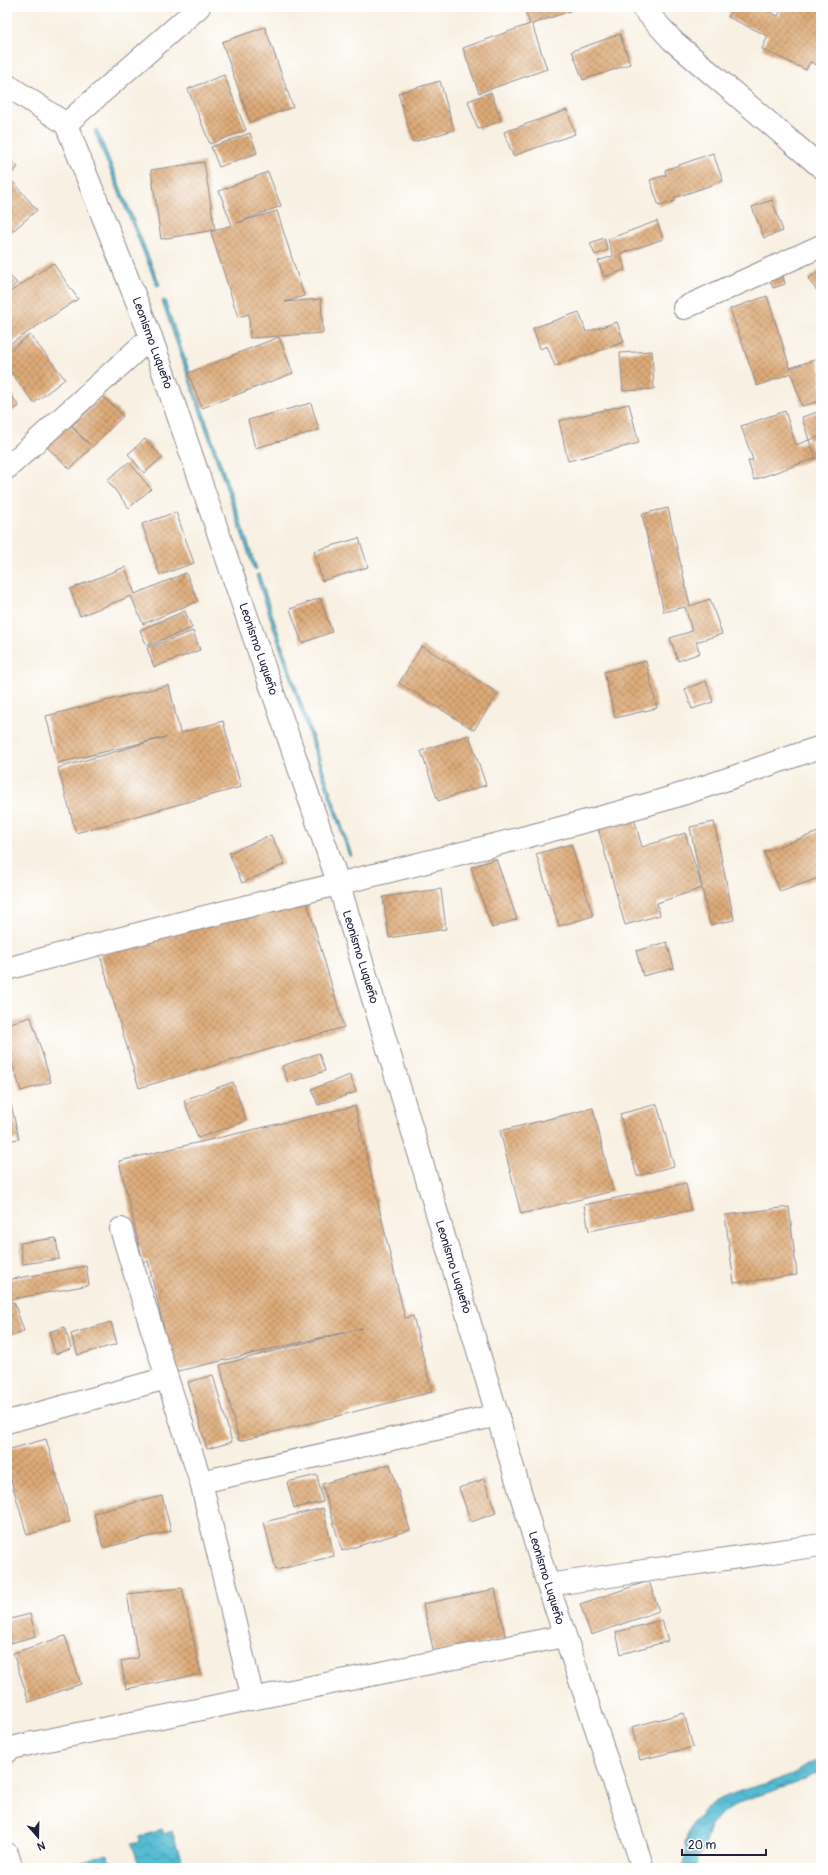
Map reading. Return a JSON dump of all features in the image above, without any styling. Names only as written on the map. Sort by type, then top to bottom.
[{"type":"street","points":[[642,7],[672,40],[821,167]]},
{"type":"street","points":[[7,85],[66,124],[191,10]]},
{"type":"street","name":"Leonismo Luqueño","points":[[66,124],[151,337],[339,885],[548,1585],[643,1868]]},
{"type":"street","points":[[684,308],[821,246]]},
{"type":"street","points":[[7,468],[151,337]]},
{"type":"street","points":[[7,969],[78,949],[339,885],[657,801],[821,747]]},
{"type":"street","points":[[121,1229],[201,1482],[253,1699]]},
{"type":"street","points":[[7,1422],[167,1378]]},
{"type":"street","points":[[201,1482],[498,1415]]},
{"type":"street","points":[[548,1585],[821,1546]]},
{"type":"street","points":[[7,1752],[12,1748],[33,1743],[564,1636]]},
{"type":"street","points":[[7,1854],[12,1868]]},
{"type":"water","points":[[97,129],[160,285],[157,286],[94,131]]},
{"type":"water","points":[[165,300],[257,569],[254,570],[162,301]]},
{"type":"water","points":[[259,574],[352,856],[349,856],[256,575]]},
{"type":"water","points":[[821,1758],[821,1769],[797,1783],[745,1800],[722,1813],[710,1826],[703,1850],[697,1860],[696,1868],[683,1868],[686,1855],[685,1844],[690,1828],[699,1815],[710,1806],[722,1798],[737,1792],[786,1777]]},
{"type":"water","points":[[162,1829],[164,1834],[172,1831],[184,1868],[140,1868],[132,1844],[140,1842],[139,1837]]},
{"type":"water","points":[[107,1854],[112,1868],[65,1868]]},
{"type":"building","points":[[524,7],[569,7],[570,11],[532,24],[547,69],[479,93],[463,48],[530,24]]},
{"type":"building","points":[[732,7],[768,7],[766,10],[778,16],[782,7],[821,7],[821,67],[810,62],[806,70],[762,49],[768,36],[728,17]]},
{"type":"building","points":[[265,27],[293,107],[250,122],[222,42]]},
{"type":"building","points":[[620,34],[630,64],[583,80],[572,51]]},
{"type":"building","points":[[224,75],[246,130],[210,144],[188,89]]},
{"type":"building","points":[[440,81],[454,130],[413,142],[398,93]]},
{"type":"building","points":[[491,92],[501,121],[478,129],[468,101]]},
{"type":"building","points":[[567,110],[575,134],[513,156],[504,132]]},
{"type":"building","points":[[250,133],[257,153],[219,167],[211,147]]},
{"type":"building","points":[[713,153],[723,181],[674,198],[675,201],[659,206],[650,180],[666,175],[665,170]]},
{"type":"building","points":[[7,157],[18,167],[7,179]]},
{"type":"building","points":[[204,162],[215,230],[161,239],[151,170]]},
{"type":"building","points":[[268,172],[281,206],[237,223],[277,211],[304,296],[285,302],[321,299],[323,333],[250,338],[249,314],[238,317],[211,232],[232,225],[219,191]]},
{"type":"building","points":[[13,182],[37,210],[7,236],[7,187]]},
{"type":"building","points":[[772,200],[783,231],[764,238],[752,207]]},
{"type":"building","points":[[657,221],[663,239],[620,254],[625,270],[604,277],[598,261],[613,256],[608,239]]},
{"type":"building","points":[[604,238],[608,250],[595,255],[590,243]]},
{"type":"building","points":[[53,263],[78,299],[7,346],[7,294]]},
{"type":"building","points":[[821,269],[821,296],[808,279]]},
{"type":"building","points":[[7,273],[17,283],[7,292]]},
{"type":"building","points":[[782,273],[785,284],[773,288],[769,277]]},
{"type":"building","points":[[767,296],[790,368],[817,359],[821,373],[821,401],[802,406],[791,373],[757,386],[730,309]]},
{"type":"building","points":[[579,312],[586,332],[617,322],[624,342],[555,366],[547,346],[540,349],[533,328]]},
{"type":"building","points":[[30,335],[65,379],[34,403],[7,367],[7,353]]},
{"type":"building","points":[[279,337],[293,373],[202,408],[188,373]]},
{"type":"building","points":[[652,351],[654,389],[623,391],[620,353]]},
{"type":"building","points":[[7,390],[19,406],[7,415]]},
{"type":"building","points":[[103,396],[123,416],[70,469],[46,446],[68,424],[90,445],[72,426]]},
{"type":"building","points":[[311,403],[319,430],[255,448],[248,420]]},
{"type":"building","points":[[629,404],[639,443],[568,461],[559,421]]},
{"type":"building","points":[[785,411],[796,445],[809,440],[816,458],[754,480],[748,461],[753,460],[741,426]]},
{"type":"building","points":[[821,411],[821,436],[809,440],[802,417]]},
{"type":"building","points":[[145,439],[162,458],[144,473],[128,454]]},
{"type":"building","points":[[129,462],[151,489],[129,508],[107,480]]},
{"type":"building","points":[[668,508],[690,606],[710,599],[722,634],[696,642],[700,653],[678,661],[670,638],[692,631],[685,607],[664,612],[642,514]]},
{"type":"building","points":[[176,512],[194,563],[160,575],[142,524]]},
{"type":"building","points":[[359,538],[368,567],[322,581],[314,551]]},
{"type":"building","points":[[125,567],[135,594],[186,573],[198,601],[143,624],[131,596],[80,616],[70,589]]},
{"type":"building","points":[[320,598],[332,632],[302,643],[290,609]]},
{"type":"building","points":[[185,611],[192,628],[147,646],[140,630]]},
{"type":"building","points":[[193,631],[200,650],[154,667],[147,648]]},
{"type":"building","points":[[422,646],[498,693],[474,730],[399,683]]},
{"type":"building","points":[[646,661],[657,708],[615,718],[604,672]]},
{"type":"building","points":[[706,681],[713,702],[692,709],[685,689]]},
{"type":"building","points":[[169,685],[180,733],[223,721],[241,787],[76,833],[58,768],[166,737],[58,763],[46,716]]},
{"type":"building","points":[[469,735],[486,785],[438,801],[421,751]]},
{"type":"building","points":[[634,818],[642,847],[685,833],[702,887],[690,827],[714,822],[734,920],[710,925],[702,888],[657,903],[660,915],[625,925],[598,828]]},
{"type":"building","points":[[818,832],[821,840],[821,877],[780,892],[764,852]]},
{"type":"building","points":[[271,835],[285,864],[242,883],[229,853]]},
{"type":"building","points":[[571,844],[593,916],[559,926],[536,854]]},
{"type":"building","points":[[496,859],[517,919],[492,928],[471,867]]},
{"type":"building","points":[[441,889],[446,929],[389,938],[383,897]]},
{"type":"building","points":[[305,895],[344,1027],[139,1088],[100,955]]},
{"type":"building","points":[[667,942],[674,968],[643,976],[636,951]]},
{"type":"building","points":[[31,1017],[51,1082],[21,1091],[7,1047],[7,1024]]},
{"type":"building","points":[[319,1053],[325,1071],[288,1083],[282,1066]]},
{"type":"building","points":[[350,1075],[356,1092],[318,1105],[312,1089]]},
{"type":"building","points":[[233,1082],[246,1121],[198,1138],[184,1100]]},
{"type":"building","points":[[7,1087],[19,1139],[7,1141]]},
{"type":"building","points":[[657,1104],[674,1166],[637,1176],[620,1114]]},
{"type":"building","points":[[355,1106],[405,1318],[413,1316],[432,1392],[239,1441],[220,1365],[362,1328],[174,1372],[148,1261],[143,1262],[119,1161]]},
{"type":"building","points":[[593,1108],[613,1191],[521,1214],[500,1131]]},
{"type":"building","points":[[686,1183],[691,1210],[589,1231],[584,1205]]},
{"type":"building","points":[[789,1207],[797,1275],[734,1283],[725,1215]]},
{"type":"building","points":[[56,1238],[59,1259],[23,1264],[20,1243]]},
{"type":"building","points":[[86,1266],[89,1285],[7,1300],[7,1280]]},
{"type":"building","points":[[14,1302],[24,1331],[7,1337],[7,1303]]},
{"type":"building","points":[[111,1322],[117,1344],[78,1355],[71,1334]]},
{"type":"building","points":[[65,1327],[71,1349],[55,1354],[49,1332]]},
{"type":"building","points":[[213,1375],[232,1442],[207,1449],[188,1382]]},
{"type":"building","points":[[46,1439],[70,1522],[27,1535],[7,1466],[7,1450]]},
{"type":"building","points":[[390,1464],[410,1530],[342,1551],[322,1484]]},
{"type":"building","points":[[317,1475],[323,1502],[294,1508],[287,1482]]},
{"type":"building","points":[[484,1479],[496,1513],[471,1522],[459,1488]]},
{"type":"building","points":[[162,1496],[171,1531],[103,1548],[94,1513]]},
{"type":"building","points":[[323,1508],[334,1556],[276,1570],[264,1522]]},
{"type":"building","points":[[649,1581],[659,1611],[591,1635],[580,1604]]},
{"type":"building","points":[[182,1588],[201,1674],[126,1689],[121,1661],[138,1658],[127,1594]]},
{"type":"building","points":[[495,1589],[506,1639],[434,1653],[423,1604]]},
{"type":"building","points":[[30,1614],[36,1636],[7,1644],[7,1620]]},
{"type":"building","points":[[662,1620],[668,1641],[621,1654],[616,1632]]},
{"type":"building","points":[[65,1636],[81,1684],[29,1702],[13,1653]]},
{"type":"building","points":[[684,1713],[693,1747],[640,1760],[632,1727]]}]
